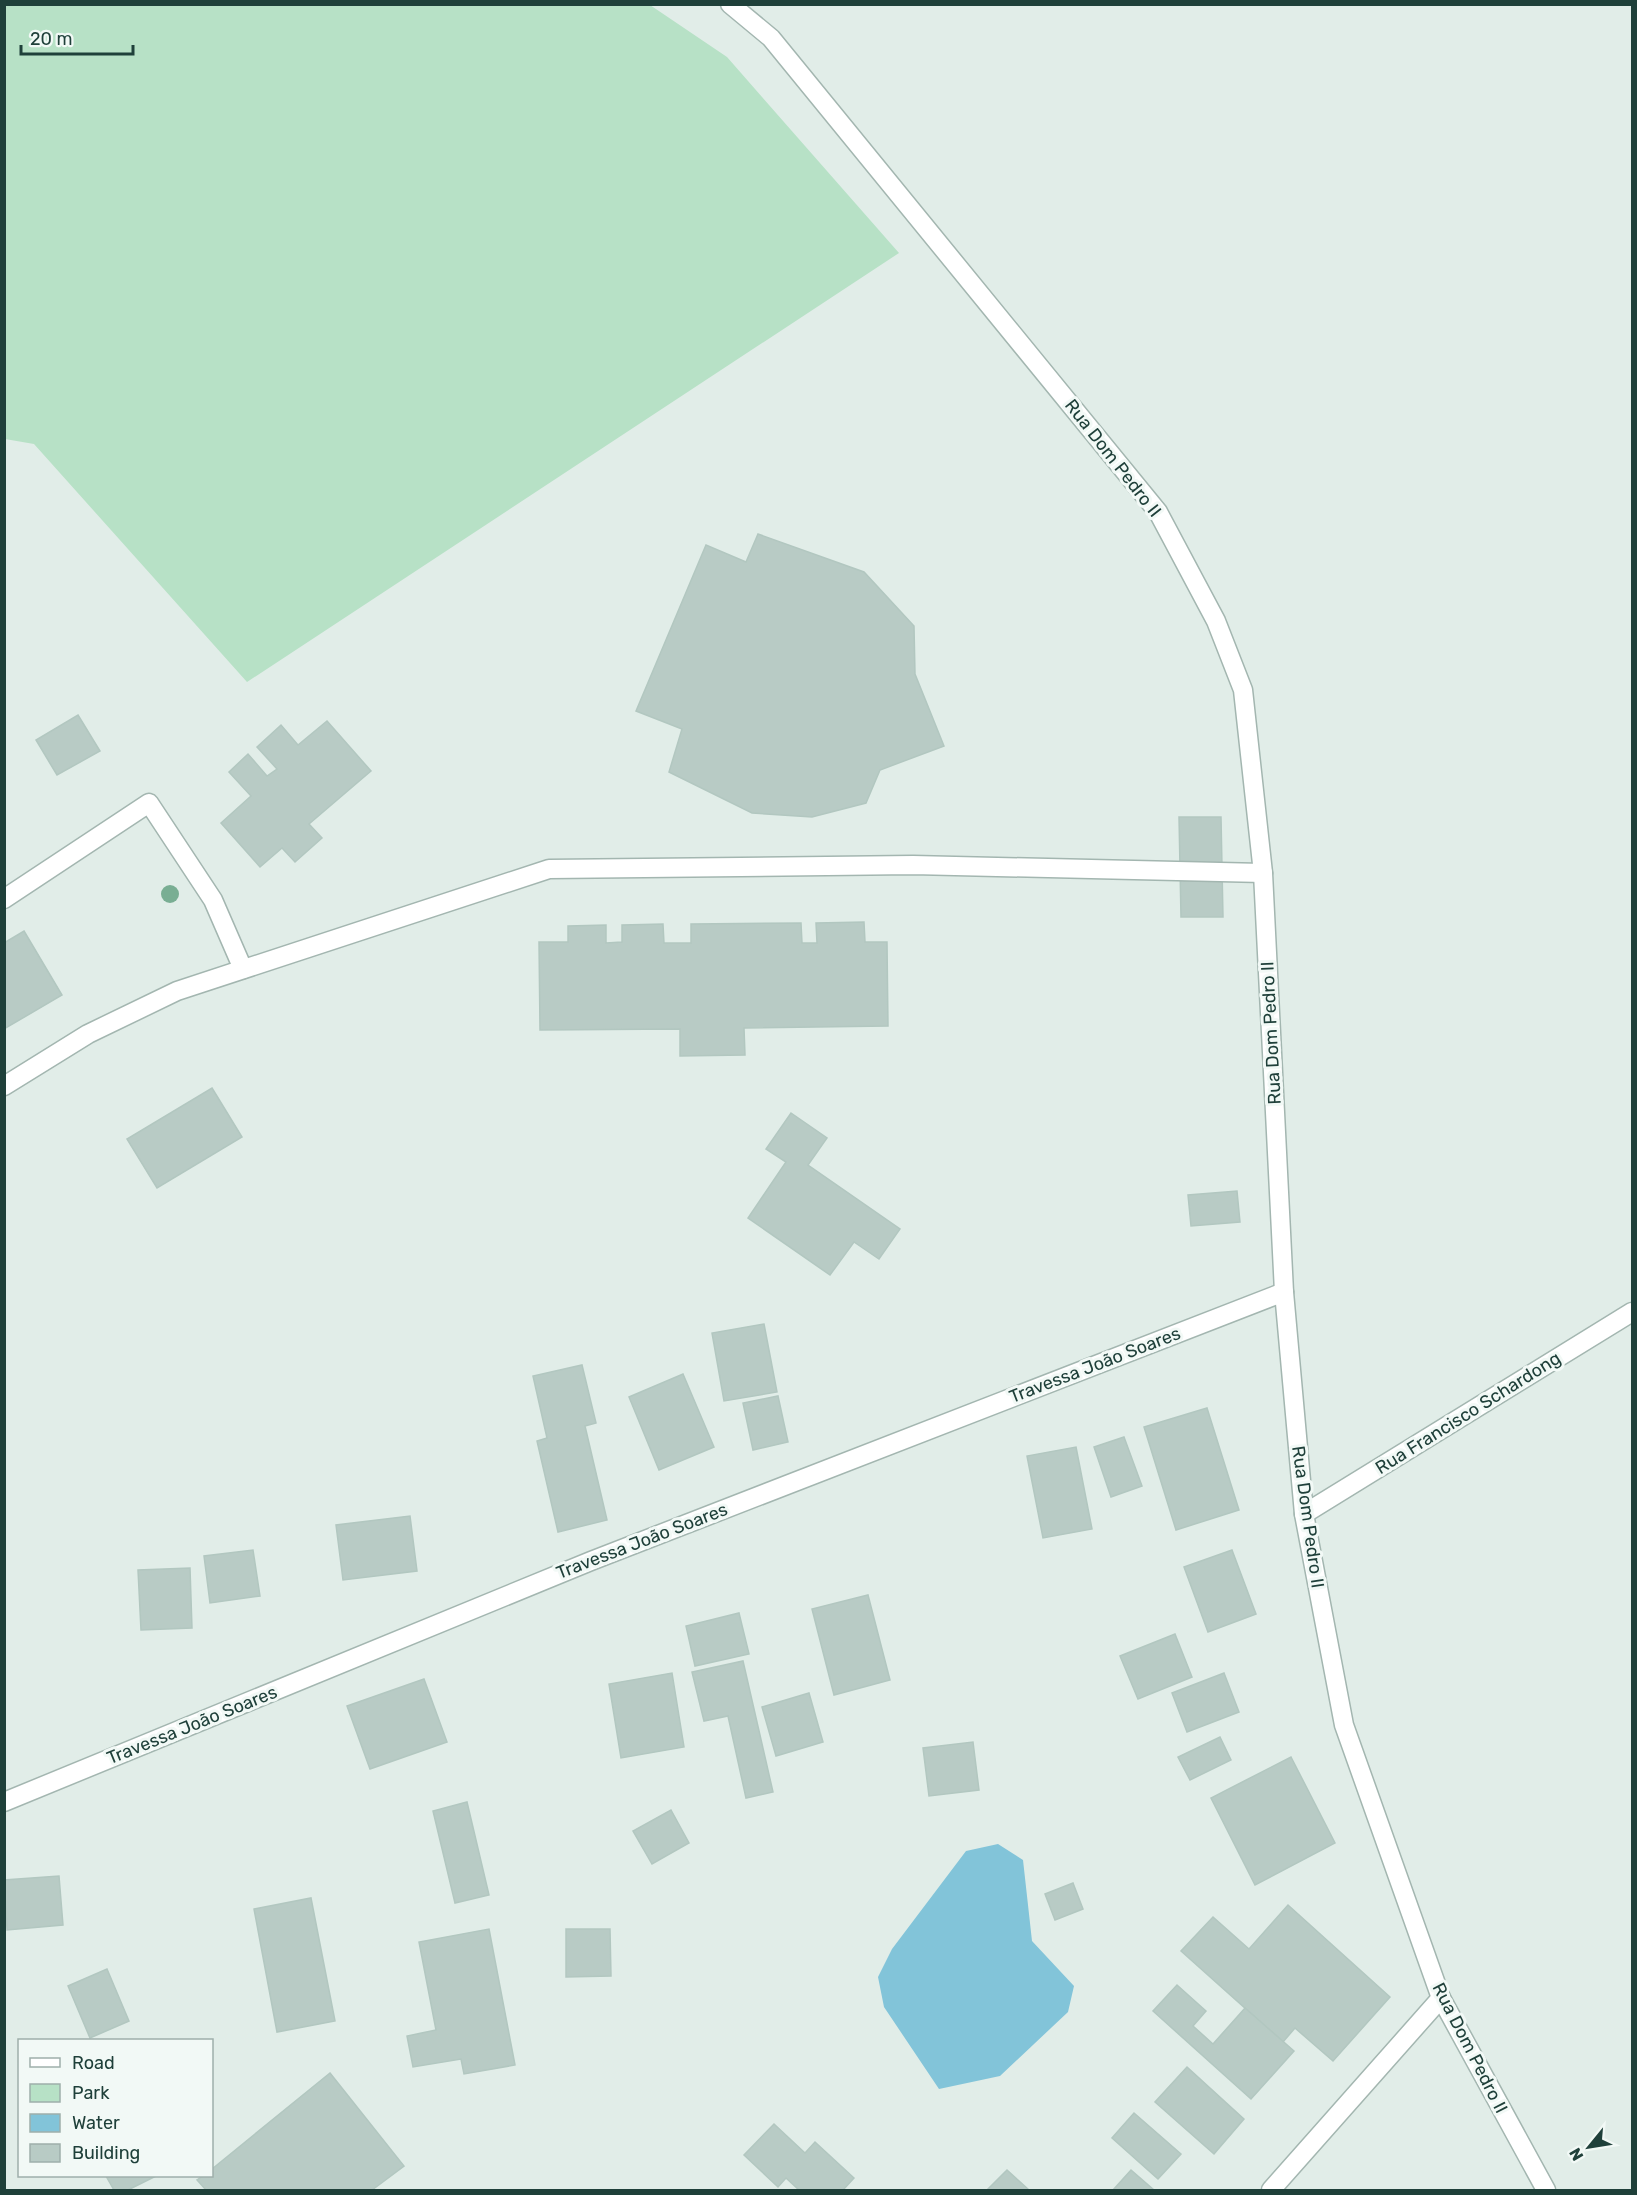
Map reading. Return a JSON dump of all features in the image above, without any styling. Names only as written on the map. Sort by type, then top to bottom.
[{"type":"street","name":"Rua Dom Pedro II","points":[[730,4],[771,38],[1158,512],[1216,621],[1243,690],[1263,873],[1284,1292],[1304,1514],[1344,1725],[1441,1998],[1546,2190]]},
{"type":"street","points":[[4,899],[149,803],[213,900],[243,969]]},
{"type":"street","points":[[4,1086],[88,1034],[177,991],[549,869],[913,865],[1263,873]]},
{"type":"street","name":"Travessa João Soares","points":[[4,1802],[591,1560],[1284,1292]]},
{"type":"street","name":"Rua Francisco Schardong","points":[[1304,1514],[1632,1312]]},
{"type":"street","points":[[1271,2190],[1441,1998]]},
{"type":"green space","points":[[4,5],[650,5],[727,57],[899,253],[247,682],[34,444],[5,439]]},
{"type":"water","points":[[998,1844],[1023,1860],[1032,1941],[1074,1986],[1068,2012],[1000,2076],[939,2089],[884,2007],[878,1977],[892,1949],[966,1851]]},
{"type":"building","points":[[758,534],[864,572],[914,626],[915,674],[944,746],[880,770],[866,803],[812,817],[752,813],[669,772],[682,729],[636,711],[706,545],[746,562]]},
{"type":"building","points":[[78,715],[100,751],[57,775],[36,740]]},
{"type":"building","points":[[327,721],[371,771],[309,824],[322,838],[295,862],[282,848],[260,867],[221,823],[251,796],[229,772],[248,754],[267,776],[277,769],[257,747],[281,725],[298,745]]},
{"type":"building","points":[[1179,817],[1221,817],[1223,917],[1181,917]]},
{"type":"building","points":[[864,922],[865,942],[887,942],[888,1026],[744,1028],[745,1055],[680,1056],[680,1029],[540,1030],[539,942],[568,942],[568,926],[606,925],[606,943],[622,942],[622,925],[663,924],[664,943],[691,943],[691,924],[801,923],[802,943],[817,943],[816,923]]},
{"type":"building","points":[[24,931],[62,995],[4,1029],[4,943]]},
{"type":"building","points":[[212,1088],[242,1137],[157,1188],[127,1139]]},
{"type":"building","points":[[791,1113],[827,1138],[808,1165],[900,1229],[879,1259],[854,1242],[830,1275],[748,1218],[786,1162],[766,1149]]},
{"type":"building","points":[[1237,1191],[1240,1222],[1191,1226],[1188,1195]]},
{"type":"building","points":[[764,1324],[777,1392],[724,1401],[712,1333]]},
{"type":"building","points":[[582,1365],[596,1423],[585,1426],[607,1520],[558,1532],[537,1441],[547,1438],[533,1376]]},
{"type":"building","points":[[683,1374],[714,1447],[659,1470],[629,1397]]},
{"type":"building","points":[[778,1396],[788,1442],[753,1450],[743,1403]]},
{"type":"building","points":[[1207,1408],[1239,1510],[1176,1530],[1144,1427]]},
{"type":"building","points":[[1124,1437],[1142,1486],[1111,1497],[1094,1447]]},
{"type":"building","points":[[1076,1447],[1092,1529],[1043,1538],[1027,1456]]},
{"type":"building","points":[[410,1516],[417,1571],[343,1580],[336,1525]]},
{"type":"building","points":[[253,1550],[260,1596],[210,1603],[204,1556]]},
{"type":"building","points":[[1232,1550],[1256,1614],[1208,1632],[1184,1567]]},
{"type":"building","points":[[190,1568],[192,1628],[141,1630],[138,1570]]},
{"type":"building","points":[[868,1595],[890,1680],[834,1695],[812,1609]]},
{"type":"building","points":[[739,1613],[749,1654],[695,1666],[686,1626]]},
{"type":"building","points":[[1175,1634],[1192,1677],[1138,1699],[1120,1656]]},
{"type":"building","points":[[743,1661],[773,1792],[746,1798],[728,1716],[704,1721],[692,1672]]},
{"type":"building","points":[[672,1673],[684,1747],[621,1758],[609,1684]]},
{"type":"building","points":[[1224,1673],[1239,1712],[1187,1732],[1172,1693]]},
{"type":"building","points":[[424,1679],[447,1742],[370,1769],[347,1706]]},
{"type":"building","points":[[809,1693],[823,1742],[776,1756],[762,1707]]},
{"type":"building","points":[[1220,1737],[1231,1760],[1190,1780],[1178,1757]]},
{"type":"building","points":[[973,1742],[979,1790],[929,1796],[923,1748]]},
{"type":"building","points":[[1291,1757],[1335,1843],[1255,1885],[1211,1798]]},
{"type":"building","points":[[467,1802],[489,1895],[455,1903],[433,1811]]},
{"type":"building","points":[[671,1810],[689,1843],[652,1864],[633,1831]]},
{"type":"building","points":[[59,1876],[63,1925],[7,1930],[4,1880]]},
{"type":"building","points":[[1073,1883],[1083,1909],[1055,1920],[1045,1894]]},
{"type":"building","points":[[311,1898],[335,2021],[277,2032],[254,1909]]},
{"type":"building","points":[[1288,1905],[1390,1997],[1333,2061],[1295,2028],[1283,2042],[1181,1951],[1213,1917],[1249,1949]]},
{"type":"building","points":[[489,1929],[515,2065],[464,2074],[461,2059],[413,2067],[407,2036],[436,2030],[419,1942]]},
{"type":"building","points":[[566,1929],[610,1929],[611,1976],[566,1977]]},
{"type":"building","points":[[107,1969],[129,2021],[90,2038],[68,1986]]},
{"type":"building","points":[[1177,1985],[1206,2011],[1193,2026],[1213,2044],[1245,2008],[1294,2051],[1251,2099],[1153,2011]]},
{"type":"building","points":[[1187,2067],[1244,2119],[1214,2154],[1155,2102]]},
{"type":"building","points":[[330,2073],[404,2166],[372,2190],[206,2190],[197,2180],[202,2177],[213,2177],[213,2168]]},
{"type":"building","points":[[1134,2113],[1181,2154],[1158,2179],[1112,2138]]},
{"type":"building","points":[[774,2124],[805,2153],[815,2142],[854,2178],[843,2190],[799,2190],[786,2178],[778,2187],[744,2155]]},
{"type":"building","points":[[1007,2170],[1029,2190],[987,2190]]},
{"type":"building","points":[[1131,2170],[1154,2190],[1113,2190]]},
{"type":"building","points":[[107,2177],[154,2177],[128,2190],[114,2190]]}]
